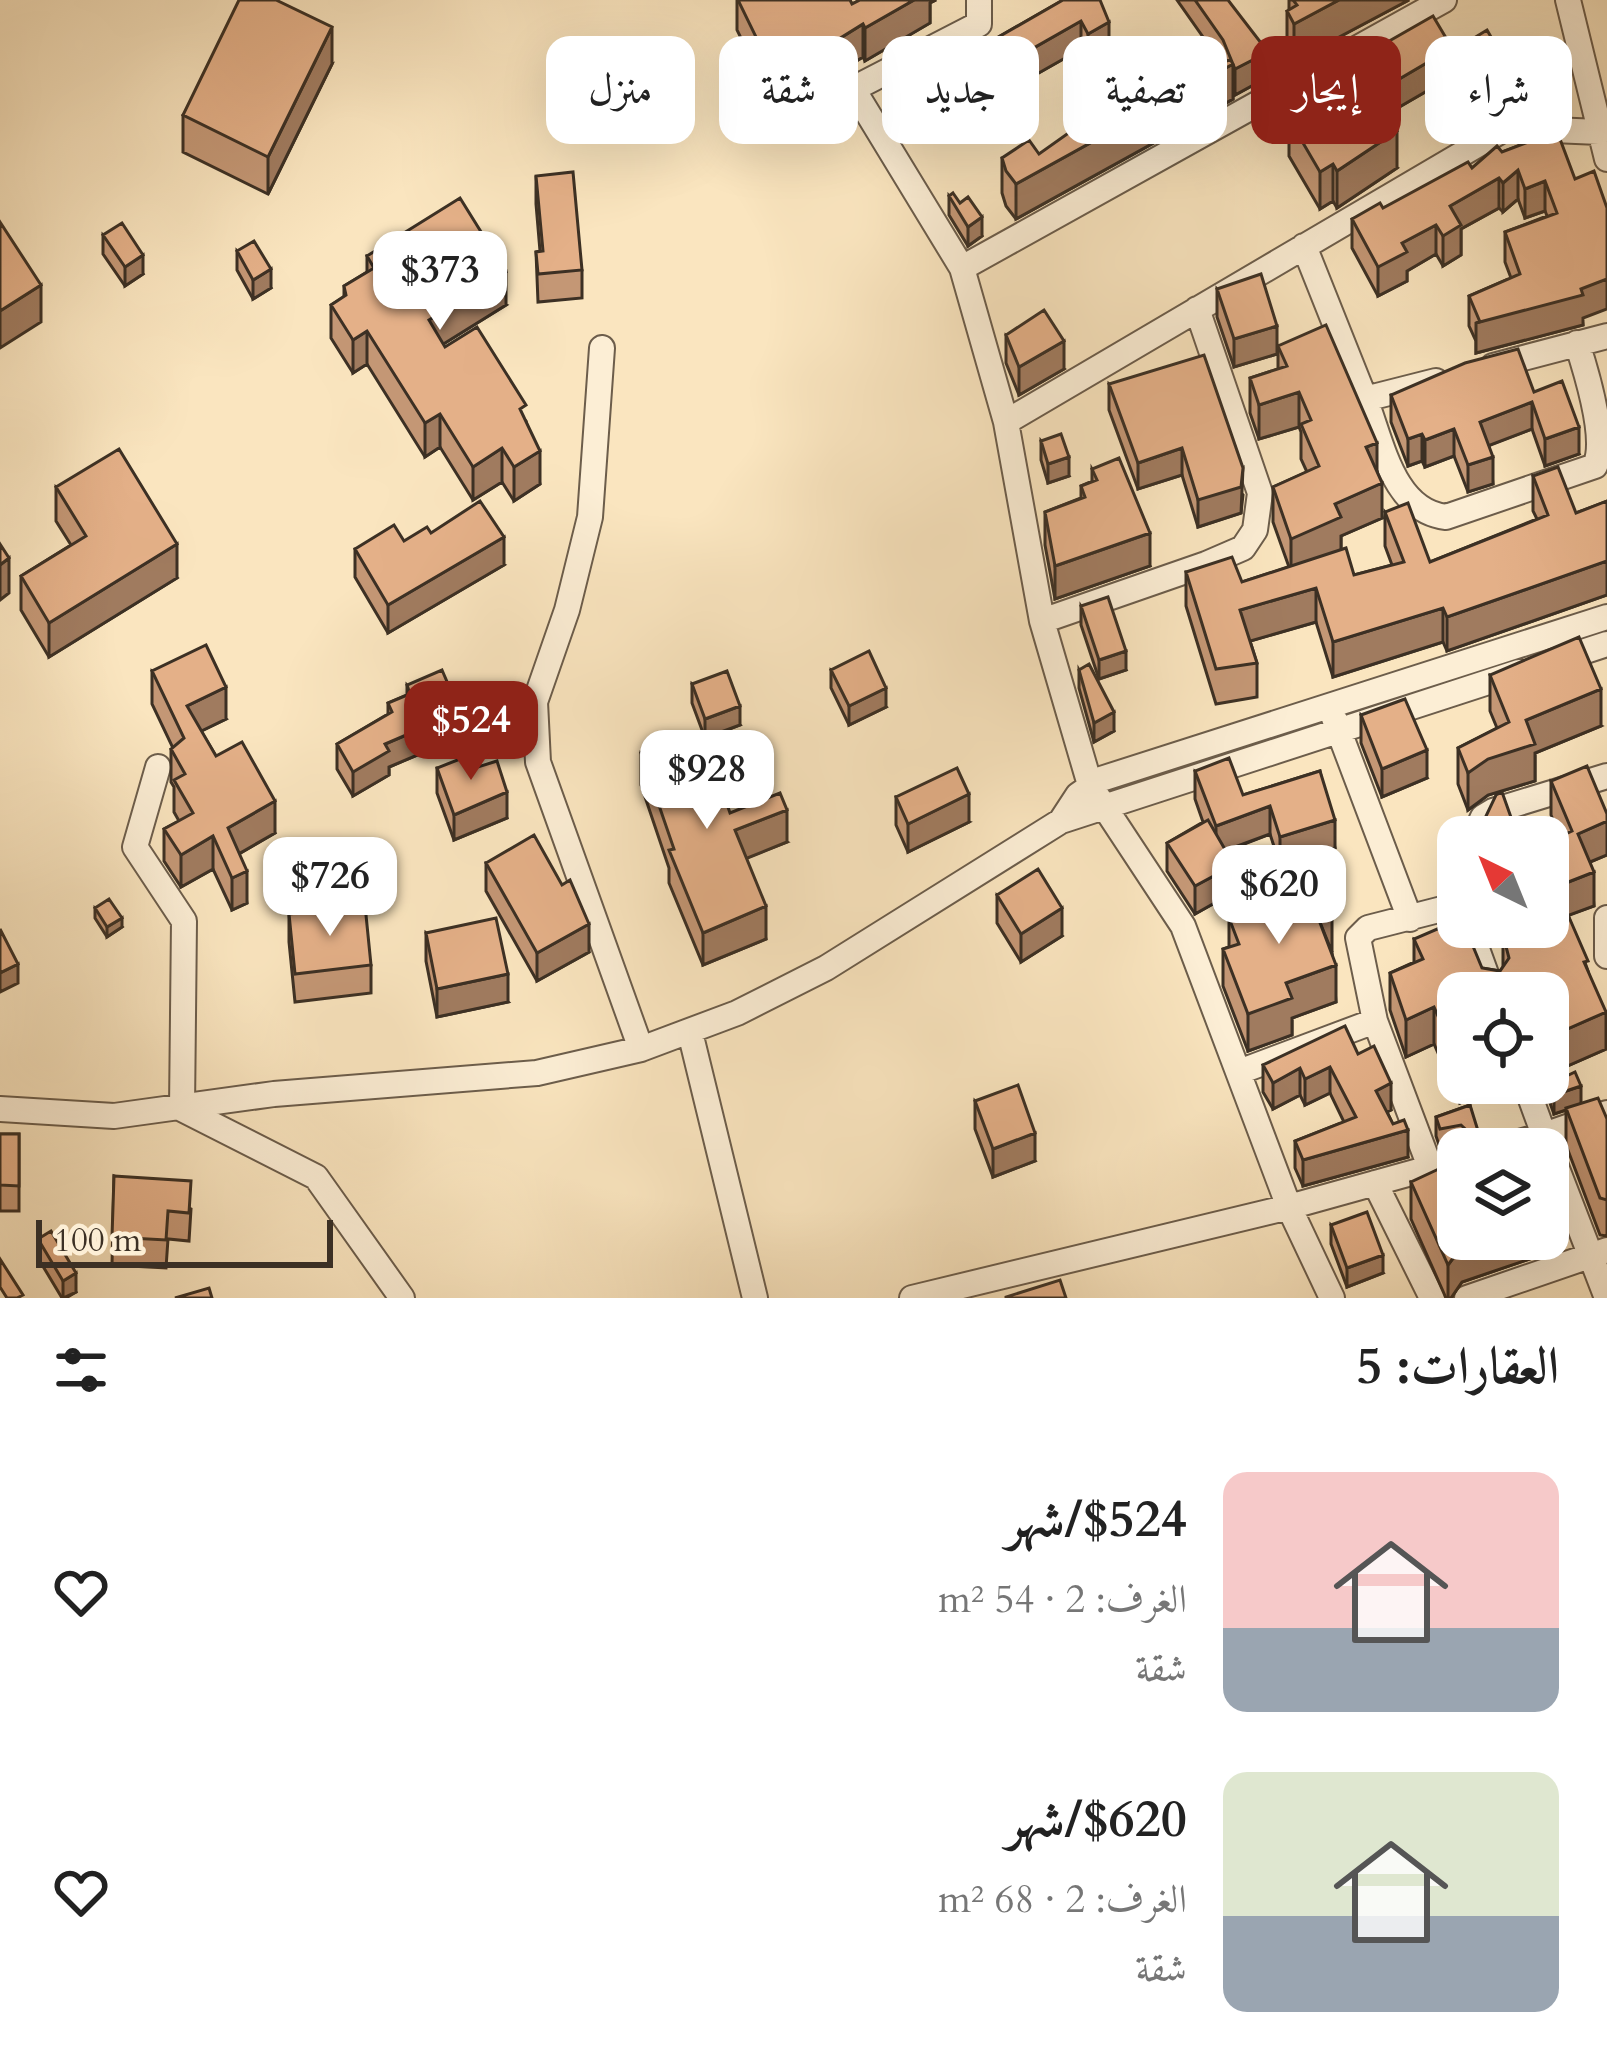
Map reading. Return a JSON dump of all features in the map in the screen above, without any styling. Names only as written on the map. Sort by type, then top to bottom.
[{"type":"street","points":[[979,0],[979,24],[853,89],[962,268],[1006,422],[1042,621],[1090,785],[1103,812],[1183,926],[1289,1207],[1332,1298]]},
{"type":"street","points":[[962,268],[1444,0]]},
{"type":"street","points":[[1568,0],[1607,159]]},
{"type":"street","points":[[1006,422],[1507,128],[1599,132]]},
{"type":"street","points":[[1304,246],[1409,502],[1424,514],[1446,517],[1595,466],[1603,458],[1607,440],[1577,343]]},
{"type":"street","points":[[1042,621],[1243,548],[1255,530],[1260,493],[1197,309]]},
{"type":"street","points":[[1365,399],[1607,336]]},
{"type":"street","points":[[602,348],[590,517],[567,610],[535,702],[538,762],[640,1049]]},
{"type":"street","points":[[0,1109],[98,1116],[182,1109],[274,1094],[538,1073],[640,1049],[690,1032],[826,968],[1061,821],[1090,785],[1607,616]]},
{"type":"street","points":[[1061,821],[1103,812],[1607,644]]},
{"type":"street","points":[[1329,704],[1410,919]]},
{"type":"street","points":[[158,767],[135,848],[184,921],[182,1109]]},
{"type":"street","points":[[1485,816],[1607,776]]},
{"type":"street","points":[[1430,1167],[1375,1021],[1358,938],[1368,928],[1437,911]]},
{"type":"street","points":[[1607,918],[1607,956]]},
{"type":"street","points":[[1239,1072],[1375,1021]]},
{"type":"street","points":[[690,1032],[755,1298]]},
{"type":"street","points":[[182,1109],[316,1177],[402,1298]]},
{"type":"street","points":[[1564,1128],[1607,1113]]},
{"type":"street","points":[[912,1298],[1289,1207],[1437,1165]]},
{"type":"street","points":[[1375,1183],[1432,1298]]},
{"type":"street","points":[[1569,1189],[1599,1253],[1607,1298]]},
{"type":"street","points":[[1467,1298],[1599,1253]]},
{"type":"building","points":[[239,0],[276,0],[332,27],[268,157],[183,115]]},
{"type":"building","points":[[738,0],[850,0],[852,4],[914,0],[844,36],[756,36]]},
{"type":"building","points":[[1063,0],[1100,0],[1109,22],[1088,34],[1081,21],[1039,45],[1039,36],[1000,36]]},
{"type":"building","points":[[1195,0],[1228,0],[1256,36],[1251,36],[1251,61],[1235,69],[1227,36],[1220,36]]},
{"type":"building","points":[[1293,0],[1339,0],[1294,24],[1287,11],[1297,5]]},
{"type":"building","points":[[1433,16],[1445,36],[1425,36],[1425,64],[1401,78],[1398,36]]},
{"type":"building","points":[[1063,137],[1063,144],[1088,144],[1016,184],[1002,158],[1023,144],[1032,144],[1039,154]]},
{"type":"building","points":[[1304,144],[1378,144],[1337,171],[1333,164],[1320,172]]},
{"type":"building","points":[[1523,144],[1562,144],[1575,179],[1594,171],[1607,208],[1607,279],[1581,289],[1583,295],[1480,322],[1469,296],[1520,274],[1505,232],[1557,213],[1545,181],[1525,189],[1518,170],[1503,183],[1499,178],[1450,206],[1461,225],[1443,236],[1436,225],[1402,243],[1407,252],[1378,267],[1352,219],[1380,203],[1383,208],[1468,162],[1472,168],[1497,146],[1502,152]]},
{"type":"building","points":[[573,172],[582,270],[538,274],[536,252],[543,251],[536,176]]},
{"type":"building","points":[[953,193],[960,203],[968,197],[982,217],[968,227],[949,196]]},
{"type":"building","points":[[460,198],[506,272],[429,320],[445,347],[477,327],[526,405],[520,409],[540,451],[514,467],[502,448],[473,467],[440,414],[425,423],[367,331],[353,340],[331,305],[346,295],[344,286],[374,268],[367,256]]},
{"type":"building","points":[[0,222],[41,285],[0,311]]},
{"type":"building","points":[[122,223],[143,255],[125,267],[103,235]]},
{"type":"building","points":[[254,241],[271,269],[253,280],[237,251]]},
{"type":"building","points":[[1261,274],[1277,326],[1234,339],[1217,289]]},
{"type":"building","points":[[1044,310],[1064,341],[1019,367],[1006,335]]},
{"type":"building","points":[[1326,325],[1377,443],[1366,447],[1382,483],[1335,504],[1341,517],[1291,539],[1273,487],[1319,466],[1301,424],[1311,420],[1299,392],[1259,405],[1250,378],[1287,366],[1278,346]]},
{"type":"building","points":[[1518,349],[1534,392],[1562,381],[1579,427],[1545,439],[1532,402],[1480,422],[1493,457],[1468,465],[1454,429],[1425,440],[1422,434],[1408,439],[1391,395],[1465,363]]},
{"type":"building","points":[[1204,355],[1243,468],[1241,487],[1198,500],[1182,448],[1138,463],[1109,384]]},
{"type":"building","points":[[1061,434],[1069,457],[1048,464],[1041,441]]},
{"type":"building","points":[[119,449],[177,544],[49,623],[21,576],[86,536],[56,487]]},
{"type":"building","points":[[1119,458],[1150,533],[1055,566],[1045,512],[1085,497],[1081,486],[1097,480],[1092,469]]},
{"type":"building","points":[[1558,467],[1576,513],[1607,501],[1607,561],[1447,617],[1443,608],[1333,642],[1316,588],[1240,610],[1257,663],[1216,669],[1186,572],[1232,557],[1242,582],[1346,548],[1354,575],[1404,562],[1385,512],[1408,503],[1430,562],[1548,515],[1533,476]]},
{"type":"building","points":[[480,501],[504,537],[388,605],[355,549],[394,525],[404,541],[427,527],[431,533]]},
{"type":"building","points":[[0,544],[9,558],[0,565]]},
{"type":"building","points":[[1108,597],[1126,651],[1099,660],[1081,606]]},
{"type":"building","points":[[1579,637],[1601,689],[1526,720],[1535,744],[1488,759],[1468,773],[1458,748],[1509,722],[1490,675]]},
{"type":"building","points":[[206,645],[226,687],[187,706],[216,756],[242,742],[275,801],[228,828],[247,871],[232,878],[213,836],[181,855],[164,829],[193,813],[174,780],[185,774],[171,749],[184,738],[152,671]]},
{"type":"building","points":[[869,651],[886,688],[849,706],[831,670]]},
{"type":"building","points":[[1089,664],[1114,712],[1094,723],[1079,670]]},
{"type":"building","points":[[442,670],[460,712],[385,744],[389,751],[353,772],[337,744],[392,712],[388,703],[410,694],[407,685]]},
{"type":"building","points":[[727,671],[740,706],[705,719],[692,684]]},
{"type":"building","points":[[1405,699],[1427,750],[1382,769],[1361,715]]},
{"type":"building","points":[[704,737],[730,813],[780,793],[787,810],[735,830],[766,906],[703,933],[669,850],[674,849],[641,753]]},
{"type":"building","points":[[473,754],[478,767],[497,761],[507,792],[454,815],[437,768]]},
{"type":"building","points":[[1229,758],[1243,795],[1320,771],[1335,820],[1280,837],[1270,806],[1216,826],[1195,771]]},
{"type":"building","points":[[1587,766],[1607,814],[1607,821],[1578,834],[1594,872],[1569,882],[1572,831],[1551,781]]},
{"type":"building","points":[[957,768],[969,794],[908,824],[896,797]]},
{"type":"building","points":[[1502,792],[1511,816],[1486,816]]},
{"type":"building","points":[[1208,820],[1234,865],[1195,886],[1167,843]]},
{"type":"building","points":[[534,835],[562,885],[570,880],[589,924],[537,953],[486,863]]},
{"type":"building","points":[[1038,869],[1062,908],[1021,934],[997,895]]},
{"type":"building","points":[[1320,884],[1332,915],[1319,920],[1336,965],[1286,983],[1292,998],[1248,1014],[1223,949],[1239,944],[1229,918]]},
{"type":"building","points":[[109,899],[122,918],[107,927],[95,908]]},
{"type":"building","points":[[365,905],[371,965],[295,974],[289,914]]},
{"type":"building","points":[[1569,917],[1606,1012],[1569,1028],[1569,972],[1437,972],[1437,1014],[1434,1007],[1406,1020],[1390,973],[1423,959],[1414,939],[1437,929],[1437,948],[1474,948],[1482,968],[1500,971],[1509,958],[1506,948],[1569,948]]},
{"type":"building","points":[[496,918],[508,974],[437,989],[426,933]]},
{"type":"building","points":[[0,929],[18,964],[0,973]]},
{"type":"building","points":[[1345,1026],[1358,1054],[1374,1046],[1391,1083],[1376,1091],[1393,1124],[1404,1120],[1408,1130],[1303,1160],[1295,1141],[1356,1117],[1330,1067],[1305,1079],[1300,1068],[1273,1083],[1263,1065]]},
{"type":"building","points":[[1575,1072],[1581,1086],[1569,1090],[1569,1075]]},
{"type":"building","points":[[1018,1085],[1035,1133],[993,1149],[975,1101]]},
{"type":"building","points":[[1598,1098],[1607,1119],[1607,1200],[1600,1198],[1566,1108]]},
{"type":"building","points":[[1470,1105],[1477,1128],[1440,1128],[1436,1117]]},
{"type":"building","points":[[0,1134],[19,1134],[19,1186],[0,1185]]},
{"type":"building","points":[[1437,1170],[1437,1240],[1411,1182]]},
{"type":"building","points":[[114,1176],[191,1181],[189,1213],[168,1211],[166,1240],[112,1237]]},
{"type":"building","points":[[1367,1212],[1383,1255],[1347,1268],[1331,1225]]},
{"type":"building","points":[[51,1231],[76,1273],[63,1281],[38,1239]]},
{"type":"building","points":[[0,1259],[23,1295],[7,1298],[0,1287]]},
{"type":"building","points":[[1060,1280],[1066,1298],[1006,1298],[1006,1297]]},
{"type":"building","points":[[209,1288],[212,1298],[175,1298]]}]
